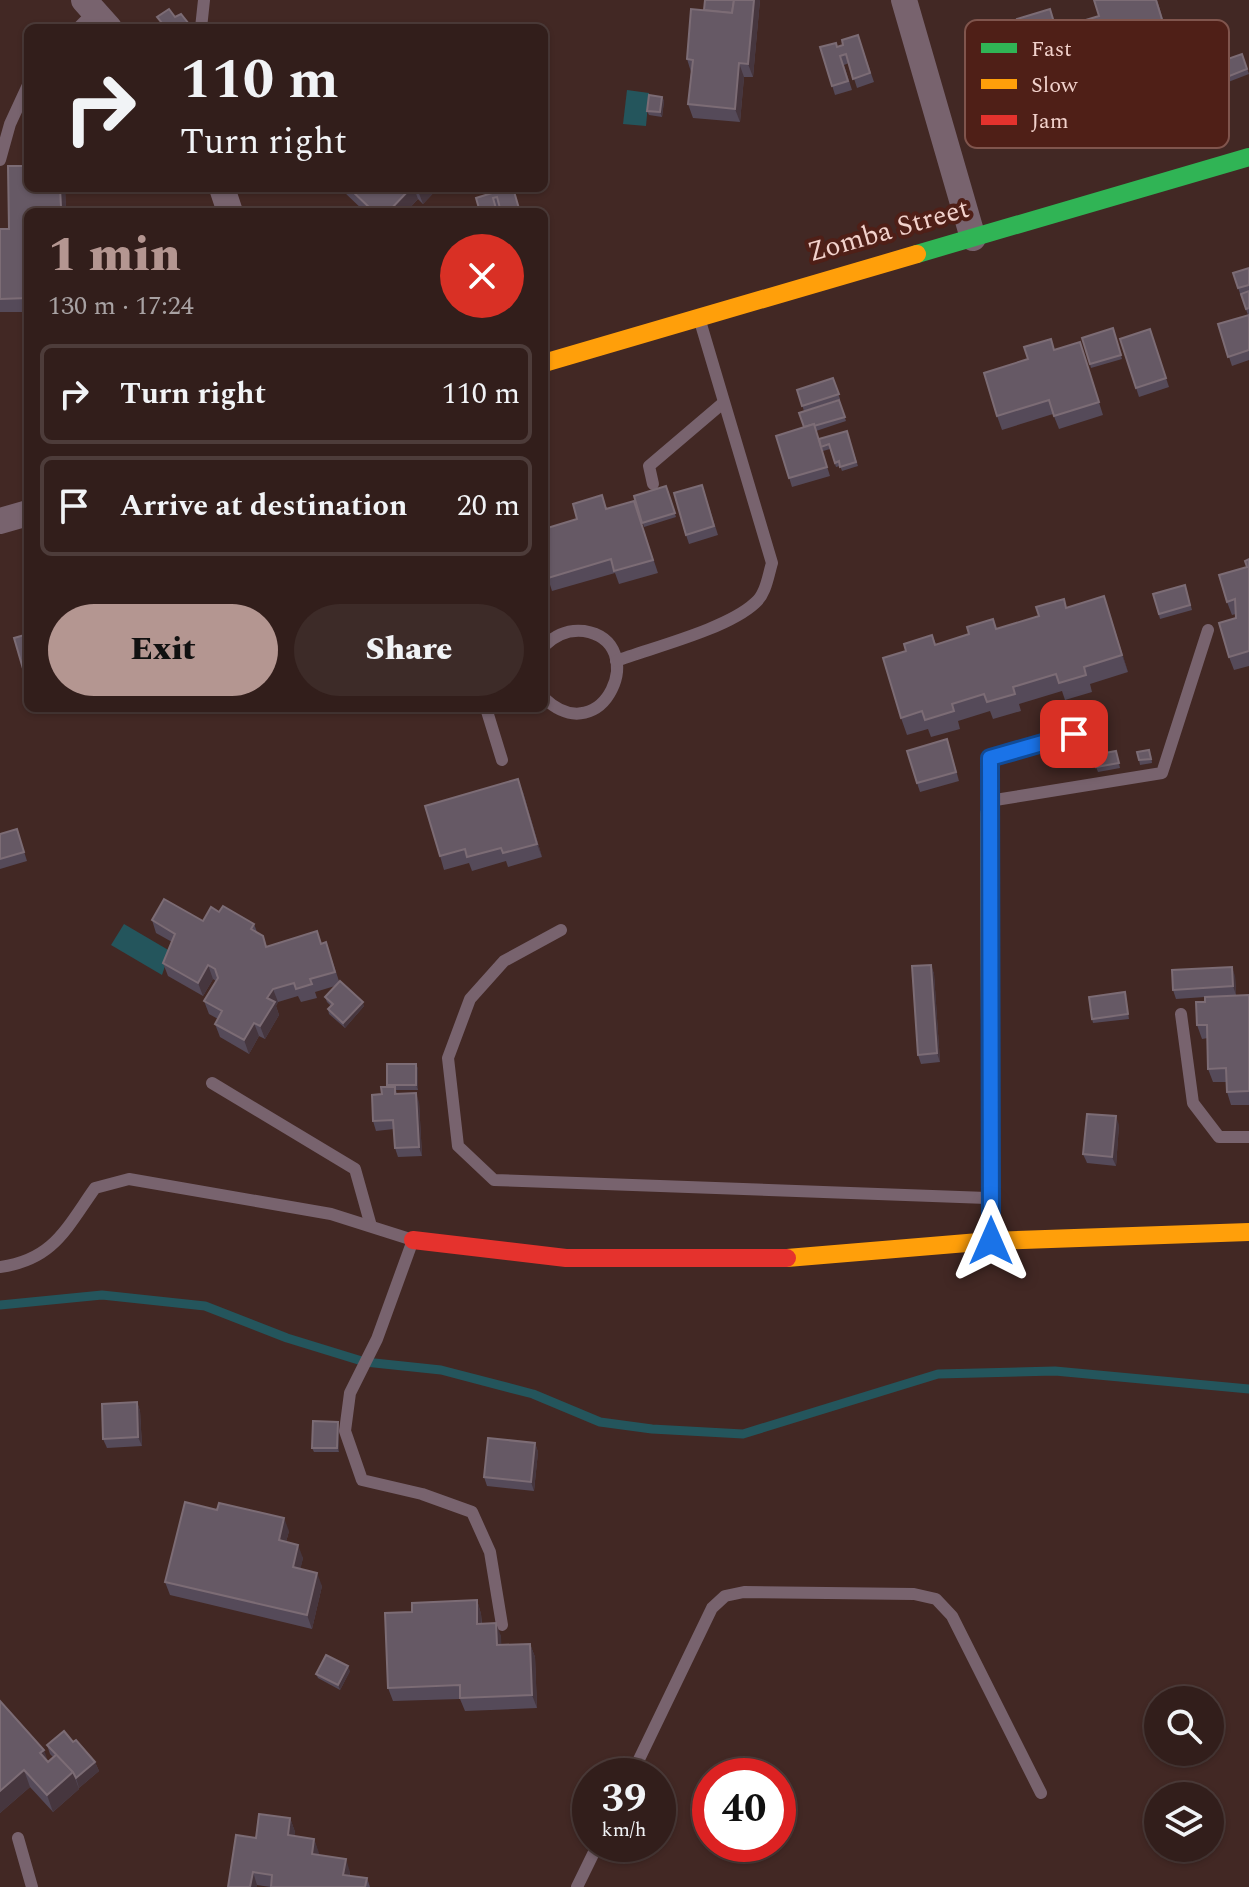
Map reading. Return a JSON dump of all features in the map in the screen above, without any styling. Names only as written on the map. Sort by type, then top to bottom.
[{"type":"street","points":[[904,0],[973,238]]},
{"type":"street","name":"Zomba Street","points":[[548,362],[1249,157]]},
{"type":"street","points":[[0,521],[24,514]]},
{"type":"street","points":[[989,808],[991,1241]]},
{"type":"street","points":[[413,1240],[566,1258],[756,1261],[991,1241],[1249,1232]]},
{"type":"lane","points":[[201,24],[204,0]]},
{"type":"lane","points":[[0,160],[10,124],[24,94]]},
{"type":"lane","points":[[616,661],[725,622],[757,602],[767,584],[772,563],[699,318]]},
{"type":"lane","points":[[653,484],[649,466],[723,403]]},
{"type":"lane","points":[[1102,726],[990,758],[989,808],[1162,773],[1208,630]]},
{"type":"lane","points":[[548,643],[564,632],[590,632],[611,649],[616,661],[614,689],[594,709],[566,712],[548,701]]},
{"type":"lane","points":[[487,712],[502,760]]},
{"type":"lane","points":[[561,930],[504,961],[470,999],[448,1058],[458,1146],[494,1180],[991,1198]]},
{"type":"lane","points":[[1181,1014],[1193,1103],[1219,1137],[1249,1137]]},
{"type":"lane","points":[[212,1083],[355,1169],[371,1226]]},
{"type":"lane","points":[[0,1267],[28,1263],[58,1240],[95,1188],[129,1179],[331,1214],[413,1240],[377,1339],[350,1393],[345,1431],[362,1480],[422,1494],[472,1512],[490,1552],[502,1625]]},
{"type":"lane","points":[[640,1758],[712,1608],[725,1596],[744,1592],[914,1594],[936,1599],[952,1616],[1041,1793]]},
{"type":"lane","points":[[18,1838],[32,1887]]},
{"type":"lane","points":[[577,1887],[589,1862]]},
{"type":"water","points":[[627,90],[649,93],[646,126],[623,124]]},
{"type":"water","points":[[124,924],[170,951],[162,975],[111,945]]},
{"type":"building","points":[[705,0],[734,0],[732,13],[704,10]]},
{"type":"building","points":[[734,0],[754,0],[748,64],[739,63],[735,109],[688,104],[693,60],[687,59],[691,9],[732,13]]},
{"type":"building","points":[[1094,0],[1156,0],[1162,20],[1086,20],[1099,16]]},
{"type":"building","points":[[169,9],[175,17],[181,14],[189,24],[163,24],[157,17]]},
{"type":"building","points":[[1050,9],[1053,20],[1017,20],[1017,19]]},
{"type":"building","points":[[858,35],[870,73],[853,79],[846,54],[840,56],[848,81],[832,86],[820,47],[836,43],[837,47],[843,45],[842,40]]},
{"type":"building","points":[[1242,54],[1247,69],[1229,76],[1229,58]]},
{"type":"building","points":[[649,95],[662,97],[660,112],[647,111]]},
{"type":"building","points":[[8,166],[24,166],[24,192],[60,192],[61,207],[24,208],[24,298],[0,299],[0,229],[9,229]]},
{"type":"building","points":[[353,192],[407,192],[392,208],[370,208]]},
{"type":"building","points":[[495,192],[514,192],[519,208],[500,208],[497,197],[493,198],[496,208],[479,208],[476,198]]},
{"type":"building","points":[[1249,268],[1249,285],[1238,288],[1233,273]]},
{"type":"building","points":[[1249,291],[1249,308],[1246,309],[1241,294]]},
{"type":"building","points":[[1249,315],[1249,350],[1228,357],[1218,324]]},
{"type":"building","points":[[1113,328],[1121,355],[1090,364],[1082,338]]},
{"type":"building","points":[[1150,329],[1166,378],[1136,388],[1120,339]]},
{"type":"building","points":[[1051,339],[1054,350],[1080,342],[1099,402],[1054,416],[1049,400],[997,416],[984,373],[1028,359],[1024,347]]},
{"type":"building","points":[[833,378],[839,394],[802,406],[797,390]]},
{"type":"building","points":[[839,400],[845,417],[804,427],[799,413]]},
{"type":"building","points":[[814,424],[827,467],[789,478],[776,436]]},
{"type":"building","points":[[847,431],[856,462],[840,467],[839,461],[835,463],[829,444],[821,447],[819,439]]},
{"type":"building","points":[[702,485],[714,526],[686,535],[674,493]]},
{"type":"building","points":[[666,486],[675,513],[642,523],[634,496]]},
{"type":"building","points":[[602,495],[606,509],[634,501],[653,560],[614,571],[611,559],[548,578],[548,528],[577,519],[573,504]]},
{"type":"building","points":[[1249,559],[1249,651],[1229,657],[1219,623],[1236,618],[1235,599],[1227,602],[1219,575],[1247,567],[1245,561]]},
{"type":"building","points":[[1185,585],[1190,605],[1159,614],[1153,594]]},
{"type":"building","points":[[1104,596],[1122,655],[1084,667],[1086,675],[1059,683],[1056,674],[1013,687],[1015,694],[987,702],[984,694],[952,704],[954,711],[925,720],[922,711],[901,718],[883,658],[906,651],[904,644],[932,635],[935,645],[969,634],[967,627],[993,619],[996,629],[1039,616],[1036,607],[1064,599],[1066,608]]},
{"type":"building","points":[[24,635],[24,672],[14,638]]},
{"type":"building","points":[[947,739],[956,772],[917,783],[907,751]]},
{"type":"building","points":[[1149,750],[1151,759],[1139,760],[1137,752]]},
{"type":"building","points":[[1116,751],[1119,763],[1096,767],[1094,755]]},
{"type":"building","points":[[518,779],[537,844],[503,853],[501,848],[467,857],[465,849],[440,856],[425,806]]},
{"type":"building","points":[[17,829],[24,852],[0,859],[0,834]]},
{"type":"building","points":[[164,899],[203,921],[211,907],[219,912],[223,906],[254,924],[251,929],[263,936],[266,947],[317,931],[321,944],[326,942],[335,972],[310,979],[312,984],[296,989],[294,983],[273,989],[267,998],[275,1002],[260,1026],[254,1023],[244,1040],[215,1024],[222,1011],[204,1001],[218,978],[215,969],[208,965],[198,983],[163,963],[175,934],[152,920]]},
{"type":"building","points":[[931,965],[937,1053],[918,1055],[912,966]]},
{"type":"building","points":[[1232,967],[1233,986],[1173,990],[1172,970]]},
{"type":"building","points":[[340,981],[363,1002],[343,1023],[328,1009],[333,1004],[325,997]]},
{"type":"building","points":[[1125,992],[1128,1014],[1092,1019],[1089,997]]},
{"type":"building","points":[[1249,995],[1249,1091],[1227,1092],[1226,1068],[1208,1069],[1207,1025],[1197,1025],[1196,1002],[1205,1002],[1205,997]]},
{"type":"building","points":[[387,1064],[416,1064],[416,1085],[387,1085]]},
{"type":"building","points":[[381,1087],[395,1087],[395,1094],[416,1093],[419,1147],[395,1148],[393,1120],[373,1121],[372,1095],[382,1094]]},
{"type":"building","points":[[1087,1114],[1116,1116],[1112,1157],[1083,1154]]},
{"type":"building","points":[[137,1402],[138,1437],[103,1439],[102,1404]]},
{"type":"building","points":[[313,1421],[338,1422],[337,1448],[312,1448]]},
{"type":"building","points":[[488,1438],[535,1443],[531,1482],[484,1477]]},
{"type":"building","points":[[185,1502],[217,1510],[219,1503],[284,1518],[279,1540],[298,1545],[293,1567],[317,1573],[307,1615],[165,1582]]},
{"type":"building","points":[[477,1600],[477,1624],[496,1623],[497,1645],[530,1644],[532,1695],[460,1698],[460,1685],[388,1688],[385,1613],[412,1612],[412,1603]]},
{"type":"building","points":[[326,1655],[348,1666],[338,1685],[316,1674]]},
{"type":"building","points":[[0,1701],[44,1750],[40,1753],[48,1762],[57,1754],[73,1772],[47,1795],[24,1770],[0,1791]]},
{"type":"building","points":[[64,1731],[95,1762],[76,1778],[47,1745]]},
{"type":"building","points":[[259,1814],[290,1818],[288,1835],[314,1839],[312,1854],[346,1859],[343,1875],[367,1878],[365,1887],[271,1887],[272,1875],[253,1872],[250,1887],[228,1887],[236,1835],[256,1838]]},
{"type":"waterway","points":[[0,1305],[102,1295],[205,1306],[287,1338],[365,1362],[441,1370],[533,1394],[600,1422],[652,1429],[743,1434],[938,1374],[1055,1371],[1249,1389]]},
{"type":"traffic: fast","points":[[917,254],[1249,157]]},
{"type":"traffic: slow","points":[[548,362],[917,254]]},
{"type":"traffic: slow","points":[[989,814],[991,1241]]},
{"type":"traffic: slow","points":[[787,1258],[991,1241],[1249,1232]]},
{"type":"traffic: jam","points":[[413,1240],[566,1258],[787,1258]]},
{"type":"route","points":[[991,1241],[990,758],[1074,734]]}]
